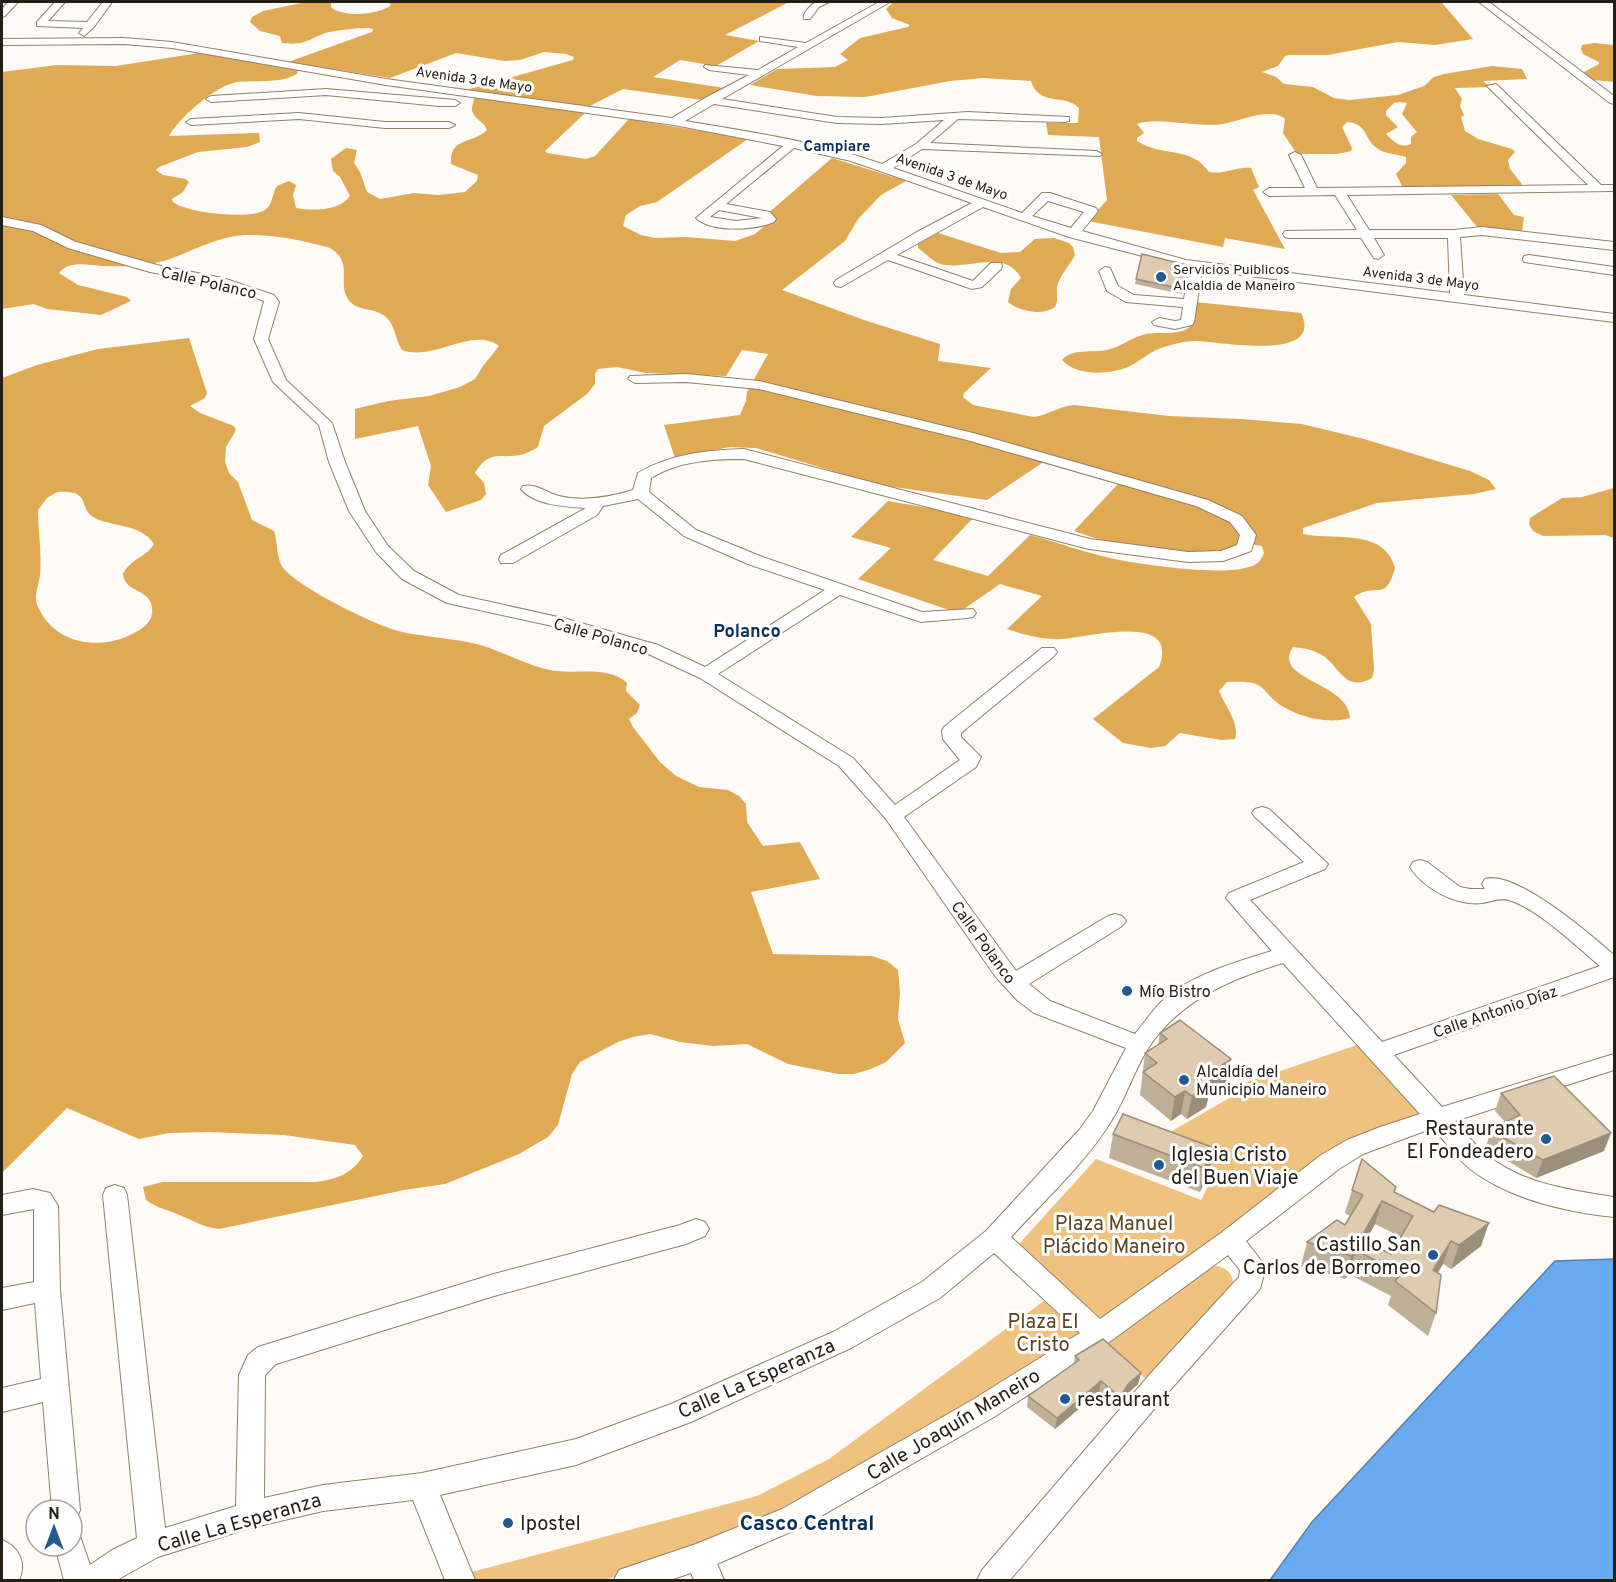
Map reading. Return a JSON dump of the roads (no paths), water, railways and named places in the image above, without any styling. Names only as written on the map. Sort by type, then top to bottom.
[{"type":"street","points":[[2,12],[13,2]]},
{"type":"street","points":[[60,2],[40,24],[90,25]]},
{"type":"street","points":[[80,38],[106,2]]},
{"type":"street","points":[[807,17],[816,5],[824,2]]},
{"type":"street","points":[[674,122],[709,100],[885,2]]},
{"type":"street","points":[[1484,2],[1614,101]]},
{"type":"street","name":"Avenida 3 de Mayo","points":[[2,42],[80,38],[211,51],[386,82],[674,122],[854,158],[1073,234],[1196,266],[1614,318]]},
{"type":"street","points":[[764,39],[808,46]]},
{"type":"street","points":[[709,67],[758,73]]},
{"type":"street","points":[[386,82],[409,105]]},
{"type":"street","points":[[1492,86],[1597,187]]},
{"type":"street","points":[[212,99],[326,92],[409,105],[455,103]]},
{"type":"street","points":[[374,134],[409,105],[489,96]]},
{"type":"street","points":[[709,100],[837,120],[882,121],[955,116],[1065,119]]},
{"type":"street","points":[[191,123],[319,116],[385,125],[449,125]]},
{"type":"street","points":[[884,168],[920,146],[955,116]]},
{"type":"street","points":[[717,206],[792,144]]},
{"type":"street","points":[[920,146],[1096,154]]},
{"type":"street","points":[[1295,155],[1313,192]]},
{"type":"street","points":[[1269,192],[1614,188]]},
{"type":"street","points":[[1339,191],[1378,255]]},
{"type":"street","points":[[1024,217],[1046,196],[1092,211],[1073,234]]},
{"type":"street","points":[[841,283],[983,202]]},
{"type":"street","name":"Calle Polanco","points":[[2,221],[37,228],[72,245],[155,269],[218,281],[269,298],[272,302],[261,339],[280,382],[325,423],[337,462],[357,511],[382,549],[408,575],[453,599],[561,623],[652,649],[706,674],[846,762],[894,815],[1003,971],[1014,983],[1042,1007],[1139,1044]]},
{"type":"street","points":[[1289,234],[1454,234],[1482,231],[1614,246]]},
{"type":"street","points":[[1454,234],[1457,297]]},
{"type":"street","points":[[887,256],[972,285],[977,284],[996,266]]},
{"type":"street","points":[[1528,259],[1614,271]]},
{"type":"street","points":[[1159,322],[1175,325],[1187,322],[1196,266]]},
{"type":"street","points":[[1105,271],[1112,288],[1131,299],[1191,304]]},
{"type":"street","points":[[635,379],[686,378],[759,385],[972,437],[1202,503],[1241,523],[1248,538],[1245,548],[1213,557],[1161,554],[1089,544],[744,454],[704,456],[654,468],[643,476],[641,493]]},
{"type":"street","points":[[529,489],[549,499],[569,503],[596,504],[641,493]]},
{"type":"street","points":[[641,493],[690,533],[754,560],[921,617],[967,614]]},
{"type":"street","points":[[507,559],[591,512],[596,504]]},
{"type":"street","points":[[706,674],[838,589]]},
{"type":"street","points":[[894,815],[969,763],[971,757],[952,739],[951,731],[1048,652]]},
{"type":"street","points":[[1262,813],[1318,864],[1236,898],[1286,954],[1478,1162],[1507,1180],[1562,1199],[1614,1207]]},
{"type":"street","points":[[1420,867],[1447,890],[1461,897],[1489,895],[1501,887],[1551,914],[1614,967]]},
{"type":"street","points":[[1014,983],[1114,921]]},
{"type":"street","name":"Calle La Esperanza","points":[[93,1581],[122,1560],[152,1545],[250,1515],[322,1498],[422,1486],[576,1452],[681,1413],[842,1340],[931,1290],[995,1238],[1088,1136],[1102,1117],[1139,1044],[1171,1006],[1182,997],[1240,968],[1286,954]]},
{"type":"street","name":"Calle Antonio Díaz","points":[[1376,1053],[1614,967]]},
{"type":"street","name":"Calle Joaquín Maneiro","points":[[629,1581],[704,1569],[984,1407],[1099,1335],[1230,1240],[1330,1161],[1355,1147],[1437,1117],[1614,1062]]},
{"type":"street","points":[[115,1195],[152,1545]]},
{"type":"street","points":[[2,1205],[33,1199],[41,1200],[46,1206],[47,1290],[65,1498]]},
{"type":"street","points":[[250,1515],[252,1375],[257,1363],[267,1355],[494,1285],[686,1234],[696,1229]]},
{"type":"street","points":[[995,1238],[1099,1335]]},
{"type":"street","points":[[992,1581],[1161,1381],[1251,1281],[1253,1267],[1230,1240]]},
{"type":"street","points":[[2,1299],[47,1290]]},
{"type":"street","points":[[2,1400],[54,1388]]},
{"type":"street","points":[[422,1486],[460,1581]]},
{"type":"street","points":[[2,1554],[9,1566],[4,1581]]},
{"type":"street","points":[[73,1558],[79,1581]]},
{"type":"water","points":[[1614,1259],[1614,1580],[1270,1580],[1312,1522],[1555,1261]]},
{"type":"place","name":"Servicios Puiblicos Alcaldia de Maneiro","points":[[1161,277]]},
{"type":"place","name":"Mío Bistro","points":[[1127,991]]},
{"type":"place","name":"Alcaldía del Municipio Maneiro","points":[[1184,1080]]},
{"type":"place","name":"Restaurante El Fondeadero","points":[[1546,1139]]},
{"type":"place","name":"Iglesia Cristo del Buen Viaje","points":[[1159,1165]]},
{"type":"place","name":"Castillo San Carlos de Borromeo","points":[[1433,1255]]},
{"type":"place","name":"restaurant","points":[[1065,1399]]},
{"type":"place","name":"Ipostel","points":[[508,1523]]},
{"type":"district","name":"Campiare","points":[[837,146]]},
{"type":"district","name":"Polanco","points":[[747,631]]},
{"type":"district","name":"Casco Central","points":[[807,1523]]},
{"type":"park label","name":"Plaza Manuel Plácido Maneiro","points":[[1114,1234]]},
{"type":"park label","name":"Plaza El Cristo","points":[[1043,1332]]}]
